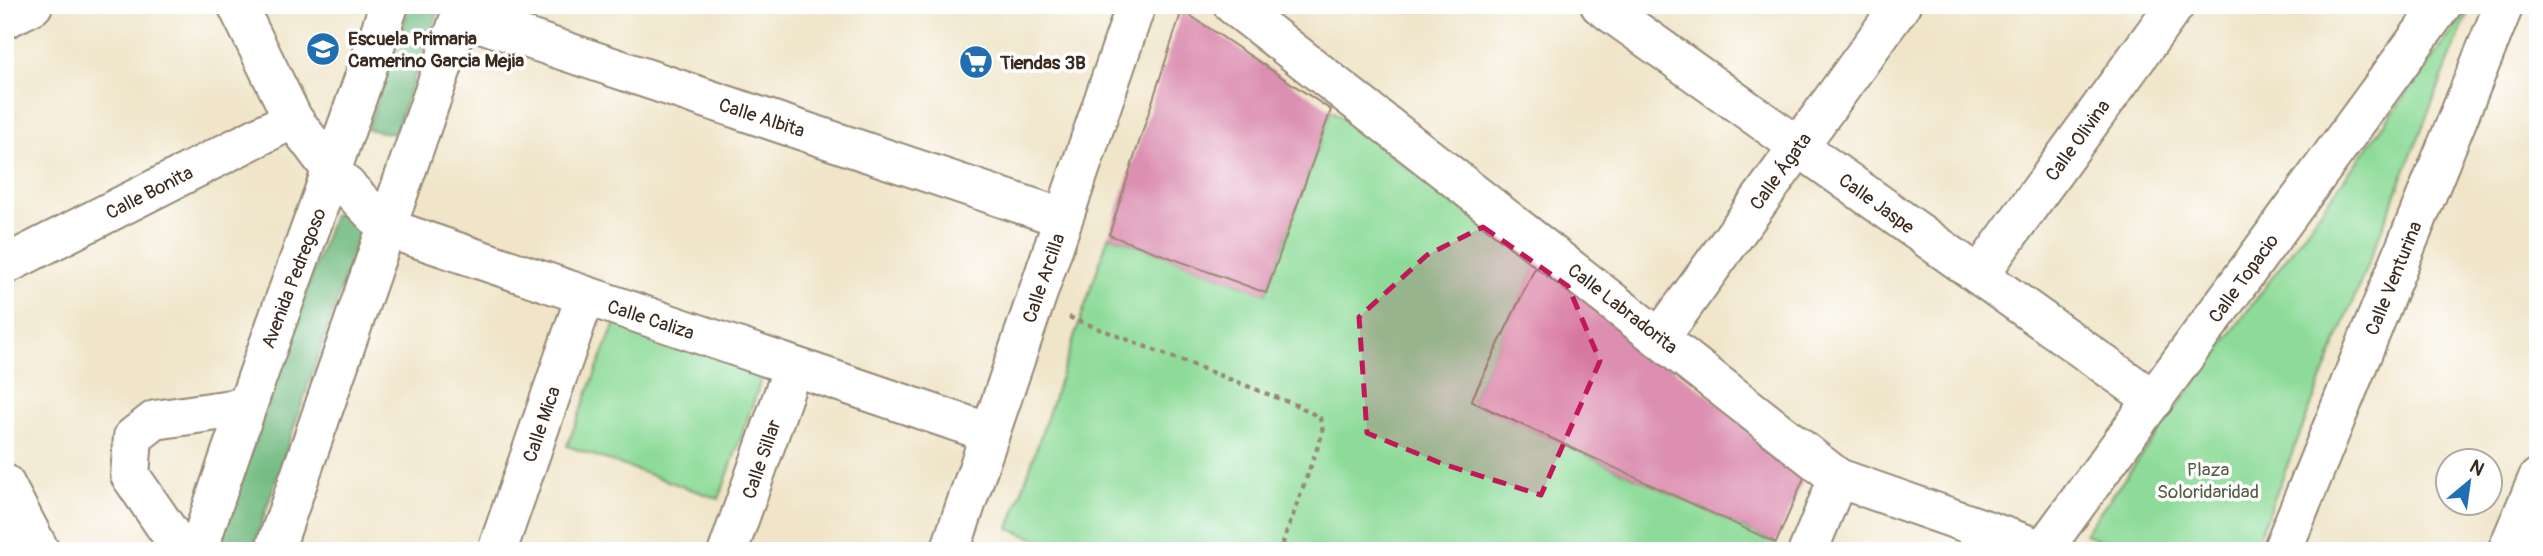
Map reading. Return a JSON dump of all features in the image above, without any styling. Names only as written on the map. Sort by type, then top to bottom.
[{"type":"street","name":"Calle Caliza","points":[[237,5],[293,119],[333,172],[387,228],[990,433]]},
{"type":"street","name":"Avenida Pedregoso","points":[[198,551],[245,407],[333,172],[389,5]]},
{"type":"street","name":"Calle Arcilla","points":[[950,551],[1136,5]]},
{"type":"street","name":"Calle Labradorita","points":[[1233,5],[1838,478],[2044,550]]},
{"type":"street","name":"Calle Ágata","points":[[1660,338],[1901,5]]},
{"type":"street","name":"Calle Olivina","points":[[1979,275],[2175,5]]},
{"type":"street","name":"Calle Topacio","points":[[2044,550],[2442,5]]},
{"type":"street","name":"Calle Venturina","points":[[2282,551],[2504,5]]},
{"type":"street","name":"Calle Jaspe","points":[[1616,10],[1797,146],[2154,400]]},
{"type":"street","name":"Calle Albita","points":[[462,11],[1063,218]]},
{"type":"street","points":[[274,551],[462,11]]},
{"type":"street","name":"Calle Bonita","points":[[5,265],[293,119]]},
{"type":"street","name":"Calle Mica","points":[[497,551],[585,297]]},
{"type":"street","name":"Calle Sillar","points":[[728,551],[793,367]]},
{"type":"street","points":[[182,551],[130,475],[133,437],[155,420],[245,407]]},
{"type":"street","points":[[1808,551],[1838,478]]},
{"type":"street","points":[[2507,551],[2538,478]]},
{"type":"street","points":[[5,484],[40,551]]},
{"type":"path","points":[[1034,303],[1301,407],[1320,418],[1322,432],[1280,551]]},
{"type":"highlighted area","points":[[1483,227],[1568,286],[1600,361],[1541,495],[1443,464],[1367,433],[1359,317],[1427,255]]},
{"type":"green space","points":[[410,5],[441,5],[394,134],[367,129]]},
{"type":"green space","name":"Plaza Soloridaridad","points":[[2471,6],[2253,551],[2135,551],[2084,534]]},
{"type":"green space","points":[[1331,110],[1537,264],[1471,401],[1776,543],[1773,551],[1070,551],[1009,529],[1109,235],[1266,293]]},
{"type":"green space","points":[[347,213],[364,221],[252,551],[217,551],[333,215]]},
{"type":"green space","points":[[619,313],[767,363],[719,499],[567,446]]},
{"type":"building","points":[[1182,10],[1331,110],[1266,293],[1109,235]]},
{"type":"building","points":[[1537,264],[1807,471],[1776,543],[1471,401]]},
{"type":"place","name":"Escuela Primaria Camerino Garcia Mejia","points":[[323,49]]},
{"type":"place","name":"Tiendas 3B","points":[[976,62]]}]
